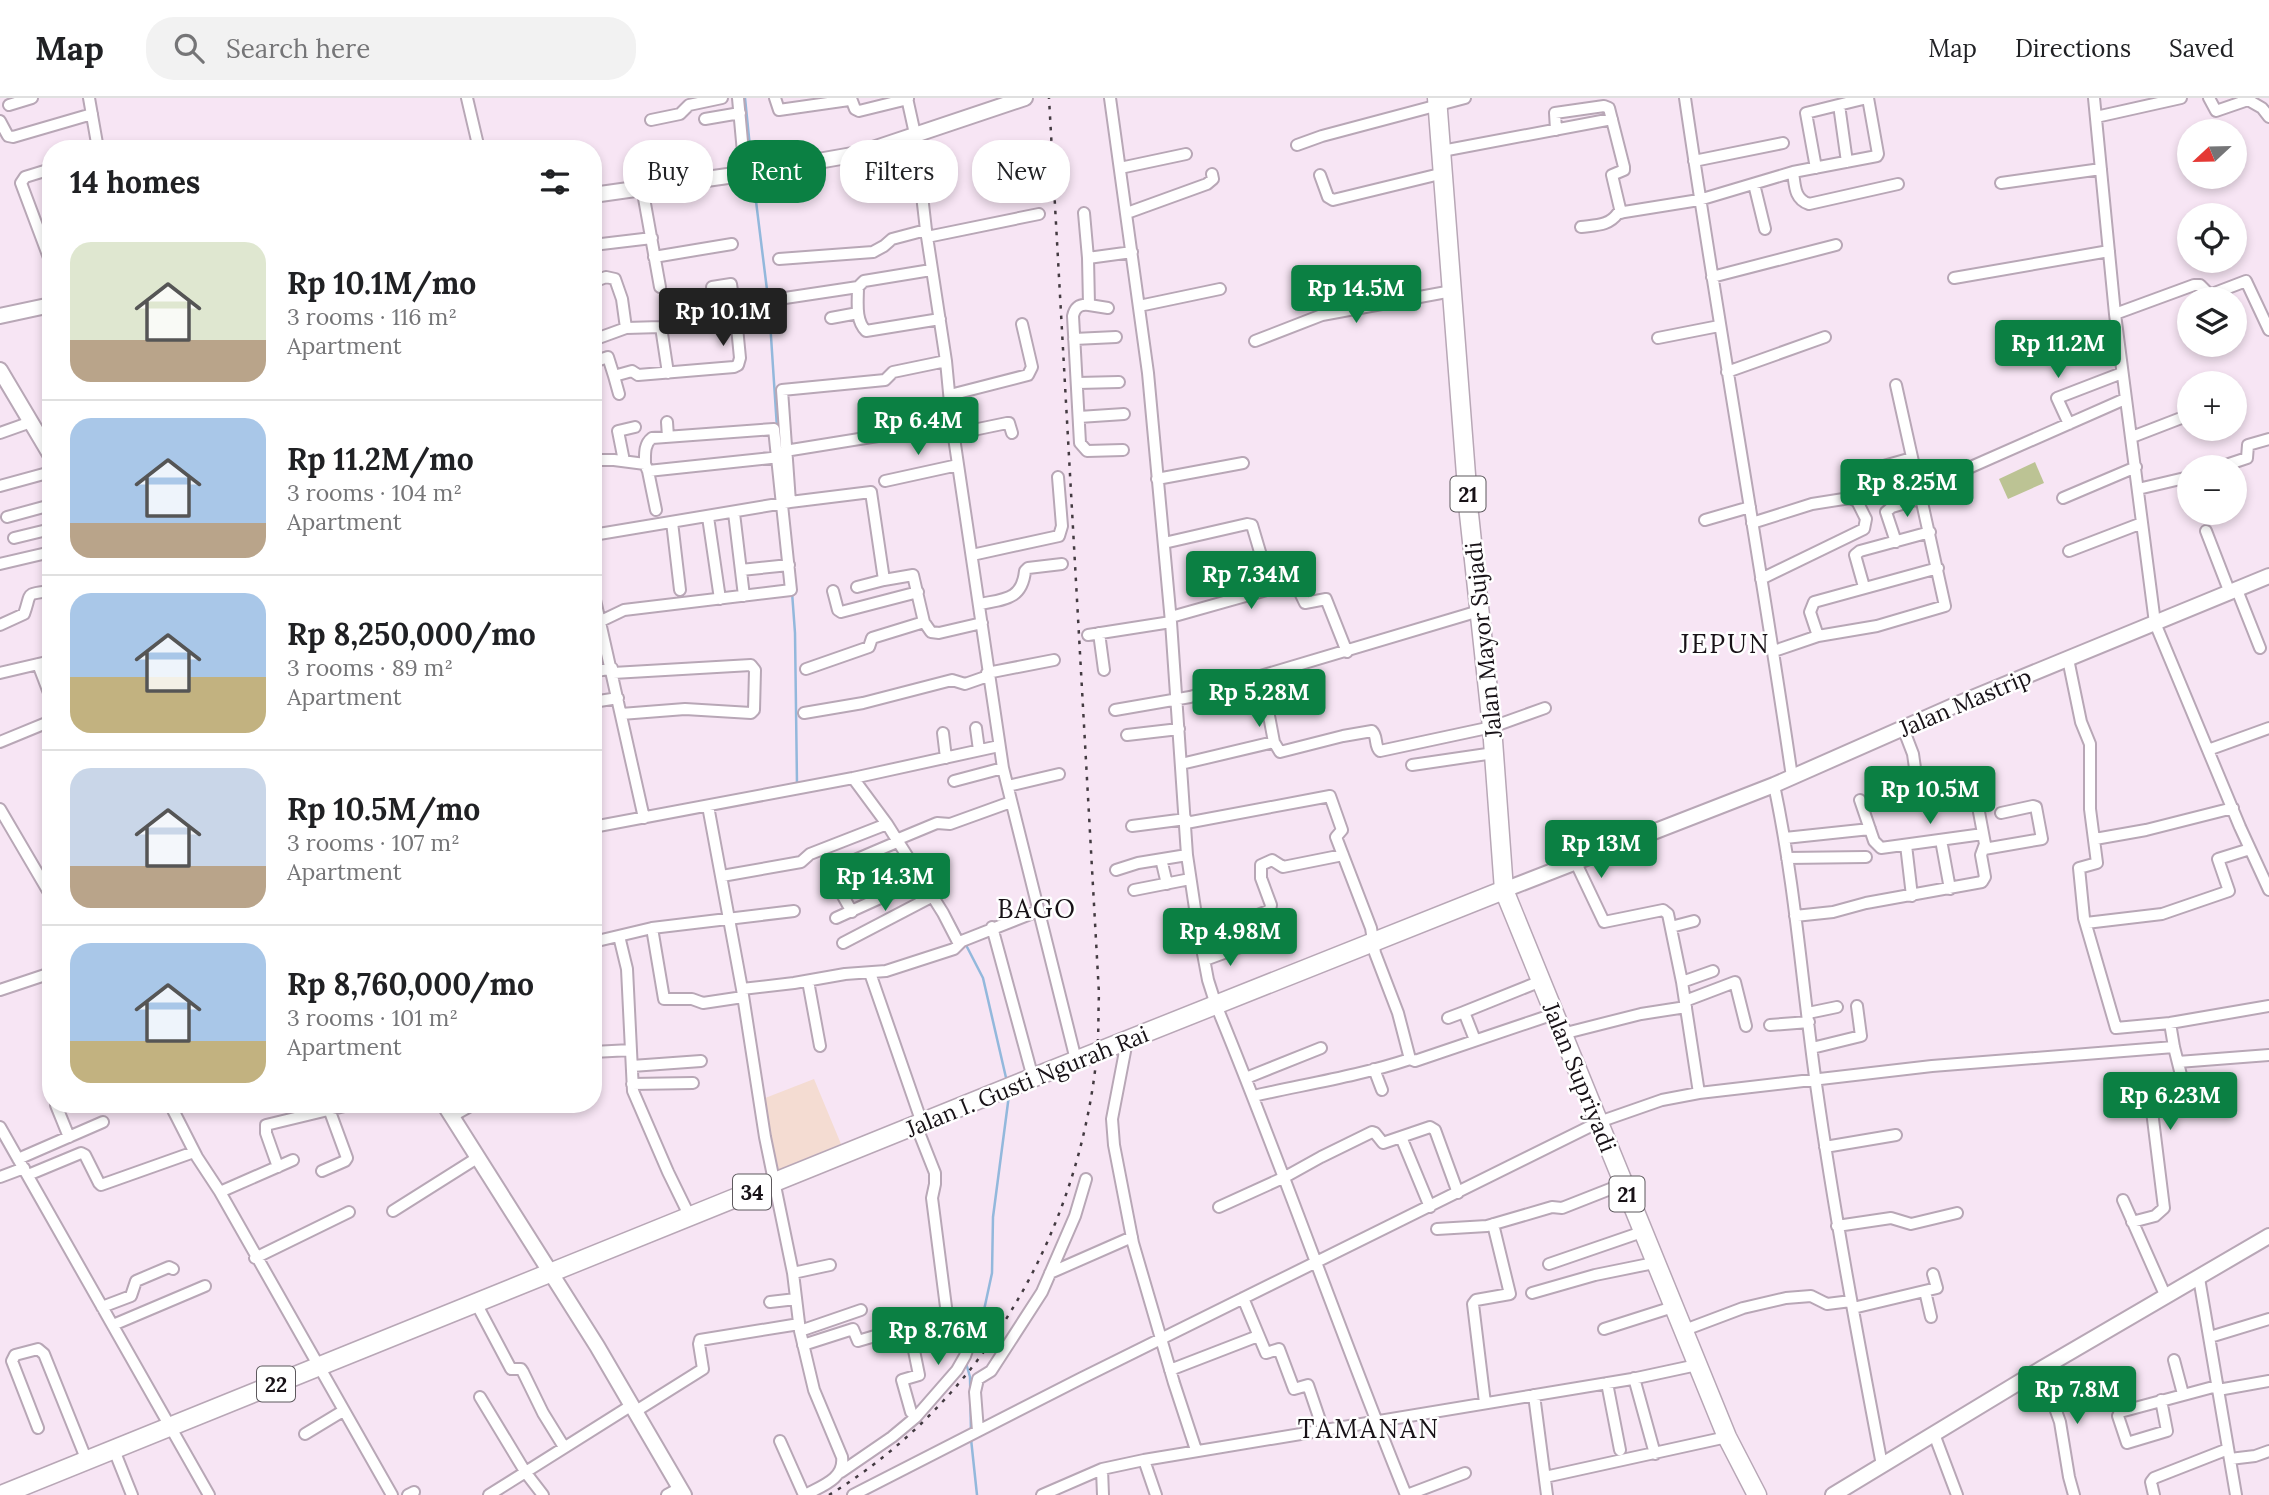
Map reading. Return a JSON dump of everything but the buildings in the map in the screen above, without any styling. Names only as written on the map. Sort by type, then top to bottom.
[{"type":"highway","name":"Jalan Mayor Sujadi","points":[[1438,102],[1504,890]]},
{"type":"highway","name":"Jalan I. Gusti Ngurah Rai","points":[[550,1273],[1504,890]]},
{"type":"highway","name":"Jalan Supriyadi","points":[[1504,890],[1682,1331],[1727,1437],[1757,1495]]},
{"type":"highway","name":"22","points":[[1,1495],[550,1273]]},
{"type":"main road","points":[[826,160],[858,154],[1025,98]]},
{"type":"main road","points":[[602,194],[623,190]]},
{"type":"main road","points":[[0,316],[42,307]]},
{"type":"main road","points":[[0,370],[42,441]]},
{"type":"main road","name":"Jalan Mastrip","points":[[1504,890],[1774,785],[2068,659],[2233,591],[2268,580]]},
{"type":"main road","points":[[450,1113],[597,1346],[634,1408],[677,1493]]},
{"type":"main road","points":[[1833,1495],[2269,1236]]},
{"type":"street","points":[[9,105],[32,98]]},
{"type":"street","points":[[89,98],[96,140]]},
{"type":"street","points":[[467,98],[477,140]]},
{"type":"street","points":[[651,120],[680,114],[689,105],[722,98]]},
{"type":"street","points":[[738,98],[744,140]]},
{"type":"street","points":[[775,98],[779,110],[849,100],[855,110],[859,111],[908,99],[999,746],[1076,1060]]},
{"type":"street","points":[[1110,98],[1148,373],[1171,619],[1187,855],[1200,939],[1216,1005],[1285,1177],[1406,1495],[1465,1473]]},
{"type":"street","points":[[1297,145],[1438,102],[1465,98]]},
{"type":"street","points":[[1685,98],[1792,777]]},
{"type":"street","points":[[2094,98],[2115,314],[2155,623],[2232,808],[2268,886]]},
{"type":"street","points":[[2096,117],[2181,98]]},
{"type":"street","points":[[2209,98],[2216,111],[2248,100],[2262,108],[2269,117]]},
{"type":"street","points":[[1581,228],[1612,221],[1618,213],[1699,200],[1793,172],[1816,168],[1847,162],[1878,155],[1870,99],[1806,113],[1816,168]]},
{"type":"street","points":[[1556,130],[1555,113],[1581,103],[1607,106],[1624,167],[1624,170],[1612,175],[1621,213]]},
{"type":"street","points":[[1581,103],[1584,125]]},
{"type":"street","points":[[1839,105],[1847,162]]},
{"type":"street","points":[[705,119],[740,113]]},
{"type":"street","points":[[0,121],[7,135],[13,137],[92,114]]},
{"type":"street","points":[[1442,151],[1612,120]]},
{"type":"street","points":[[1694,161],[1783,143]]},
{"type":"street","points":[[1120,168],[1186,154]]},
{"type":"street","points":[[2001,183],[2101,169]]},
{"type":"street","points":[[42,172],[25,177],[21,183],[42,239]]},
{"type":"street","points":[[1793,172],[1797,195],[1808,204],[1898,184]]},
{"type":"street","points":[[1320,175],[1328,197],[1333,200],[1444,173]]},
{"type":"street","points":[[1127,213],[1207,184],[1213,179],[1212,174]]},
{"type":"street","points":[[1754,184],[1765,229]]},
{"type":"street","points":[[645,203],[660,287]]},
{"type":"street","points":[[1084,212],[1089,305]]},
{"type":"street","points":[[779,259],[873,252],[892,239],[1039,214]]},
{"type":"street","points":[[602,244],[652,238]]},
{"type":"street","points":[[654,257],[732,244]]},
{"type":"street","points":[[1712,277],[1836,245]]},
{"type":"street","points":[[1954,278],[2109,251]]},
{"type":"street","points":[[1088,258],[1132,252]]},
{"type":"street","points":[[785,298],[932,270]]},
{"type":"street","points":[[602,278],[606,276],[615,279],[622,299],[626,328]]},
{"type":"street","points":[[2115,314],[2194,285],[2200,285],[2212,294],[2246,281],[2269,330]]},
{"type":"street","points":[[614,376],[632,371],[638,375],[738,365],[740,358],[732,284],[712,287]]},
{"type":"street","points":[[858,286],[858,313],[866,331],[940,318]]},
{"type":"street","points":[[1139,306],[1220,289]]},
{"type":"street","points":[[1255,341],[1322,315],[1452,290]]},
{"type":"street","points":[[1108,307],[1079,306],[1074,312],[1080,443],[1084,450],[1123,450]]},
{"type":"street","points":[[831,318],[858,313]]},
{"type":"street","points":[[602,337],[626,328],[661,327],[736,317]]},
{"type":"street","points":[[950,394],[1028,375],[1032,367],[1022,324]]},
{"type":"street","points":[[1658,338],[1719,326]]},
{"type":"street","points":[[661,327],[667,373]]},
{"type":"street","points":[[1074,340],[1116,337]]},
{"type":"street","points":[[1727,372],[1825,337]]},
{"type":"street","points":[[602,359],[608,357],[619,394]]},
{"type":"street","points":[[602,621],[624,610],[791,590],[782,456],[782,390],[887,379],[891,373],[946,361]]},
{"type":"street","points":[[2069,424],[2057,398],[2122,373]]},
{"type":"street","points":[[1078,383],[1119,382]]},
{"type":"street","points":[[1774,651],[1818,635],[1877,626],[1942,608],[1946,603],[1896,385]]},
{"type":"street","points":[[1955,474],[2125,399]]},
{"type":"street","points":[[1079,417],[1124,415]]},
{"type":"street","points":[[2133,437],[2177,420]]},
{"type":"street","points":[[0,433],[31,422]]},
{"type":"street","points":[[667,422],[668,437]]},
{"type":"street","points":[[602,460],[624,461],[647,467],[782,456],[1007,423],[1012,433]]},
{"type":"street","points":[[624,461],[618,431],[635,427]]},
{"type":"street","points":[[656,510],[647,467],[647,443],[652,438],[774,429],[782,456]]},
{"type":"street","points":[[2247,458],[2249,445],[2269,439]]},
{"type":"street","points":[[1866,471],[1912,458]]},
{"type":"street","points":[[1157,479],[1243,463]]},
{"type":"street","points":[[885,481],[958,465]]},
{"type":"street","points":[[2063,498],[2136,467]]},
{"type":"street","points":[[0,486],[42,474]]},
{"type":"street","points":[[972,555],[1059,537],[1062,526],[1058,477]]},
{"type":"street","points":[[2138,489],[2177,480]]},
{"type":"street","points":[[602,534],[871,492],[884,580]]},
{"type":"street","points":[[1752,523],[1812,505],[1850,498],[1857,501],[1866,519],[1864,529],[1761,579]]},
{"type":"street","points":[[1896,542],[1886,512],[1892,507],[1922,498]]},
{"type":"street","points":[[7,517],[42,507]]},
{"type":"street","points":[[1705,520],[1751,507]]},
{"type":"street","points":[[734,513],[744,596]]},
{"type":"street","points":[[708,517],[720,599]]},
{"type":"street","points":[[672,522],[680,590]]},
{"type":"street","points":[[2069,551],[2142,523]]},
{"type":"street","points":[[1164,543],[1247,524],[1252,526],[1271,589]]},
{"type":"street","points":[[14,538],[42,530]]},
{"type":"street","points":[[2206,531],[2260,648]]},
{"type":"street","points":[[1864,587],[1855,555],[1930,532]]},
{"type":"street","points":[[0,564],[42,554]]},
{"type":"street","points":[[980,604],[1015,594],[1024,583],[1025,571],[1028,568],[1062,564]]},
{"type":"street","points":[[741,570],[789,565]]},
{"type":"street","points":[[1818,635],[1810,612],[1814,602],[1938,568]]},
{"type":"street","points":[[857,587],[914,575],[927,629],[934,633],[982,623]]},
{"type":"street","points":[[1104,670],[1093,634],[1171,619],[1295,582],[1305,603],[1326,599],[1347,652]]},
{"type":"street","points":[[834,591],[838,610],[841,612],[918,592]]},
{"type":"street","points":[[0,625],[24,614],[29,595],[42,593]]},
{"type":"street","points":[[1115,710],[1177,700],[1479,611]]},
{"type":"street","points":[[806,669],[869,647],[872,638],[924,622]]},
{"type":"street","points":[[602,626],[644,818]]},
{"type":"street","points":[[2068,659],[2081,722],[2090,744],[2090,809],[2097,863],[2079,869],[2086,923],[2116,1028],[2170,1023],[2269,1006]]},
{"type":"street","points":[[804,713],[863,703],[952,680],[965,684],[988,675],[1054,660]]},
{"type":"street","points":[[0,673],[42,663]]},
{"type":"street","points":[[38,664],[42,674]]},
{"type":"street","points":[[602,672],[751,665],[755,670],[754,710],[751,713],[685,709],[621,714]]},
{"type":"street","points":[[602,701],[618,698]]},
{"type":"street","points":[[1266,700],[1274,742],[1280,752],[1372,731],[1380,751],[1492,727],[1545,708]]},
{"type":"street","points":[[0,742],[42,725]]},
{"type":"street","points":[[1902,728],[1913,754],[1916,775]]},
{"type":"street","points":[[2208,750],[2269,728]]},
{"type":"street","points":[[976,729],[979,750]]},
{"type":"street","points":[[1127,735],[1179,729]]},
{"type":"street","points":[[943,733],[946,758]]},
{"type":"street","points":[[1181,764],[1274,742]]},
{"type":"street","points":[[602,825],[803,787],[854,780],[999,746]]},
{"type":"street","points":[[1412,765],[1494,753]]},
{"type":"street","points":[[954,781],[1003,768]]},
{"type":"street","points":[[1008,786],[1059,774]]},
{"type":"street","points":[[854,780],[898,839],[963,941]]},
{"type":"street","points":[[1795,916],[1833,912],[1866,903],[1984,881],[1981,855],[1984,849],[1983,834],[1973,780]]},
{"type":"street","points":[[1774,785],[1785,838],[1815,1080],[1837,1226],[1882,1465]]},
{"type":"street","points":[[1132,826],[1186,821],[1304,802],[1329,795],[1342,830],[1336,836],[1371,928],[1372,942],[1398,1013],[1410,1059]]},
{"type":"street","points":[[1860,800],[1874,841],[1879,847],[1983,834]]},
{"type":"street","points":[[852,912],[829,872],[936,823],[950,824],[1011,802]]},
{"type":"street","points":[[708,806],[742,993],[757,1097],[793,1273],[799,1327],[814,1390],[842,1457],[841,1472]]},
{"type":"street","points":[[1984,849],[2042,839],[2036,807],[2001,813]]},
{"type":"street","points":[[2095,839],[2146,830],[2232,808]]},
{"type":"street","points":[[0,810],[42,881]]},
{"type":"street","points":[[722,876],[801,862],[810,854],[887,824]]},
{"type":"street","points":[[1785,838],[1870,830]]},
{"type":"street","points":[[1941,840],[1950,889]]},
{"type":"street","points":[[1906,845],[1912,895]]},
{"type":"street","points":[[2086,923],[2162,914],[2228,891],[2218,859],[2250,849]]},
{"type":"street","points":[[1116,870],[1138,863],[1187,855]]},
{"type":"street","points":[[1200,939],[1270,909],[1261,878],[1261,865],[1272,860],[1283,867],[1343,855]]},
{"type":"street","points":[[1787,858],[1866,857]]},
{"type":"street","points":[[1575,861],[1604,922],[1663,910],[1668,914],[1682,982],[1699,1093]]},
{"type":"street","points":[[1162,863],[1167,884]]},
{"type":"street","points":[[836,918],[922,879]]},
{"type":"street","points":[[1134,890],[1190,879]]},
{"type":"street","points":[[843,943],[933,896]]},
{"type":"street","points":[[602,940],[652,928],[794,911]]},
{"type":"street","points":[[652,928],[664,999],[692,999],[703,1003],[838,975],[886,971],[954,949],[963,941],[992,927],[1038,911]]},
{"type":"street","points":[[1671,927],[1694,922]]},
{"type":"street","points":[[992,927],[1032,1078]]},
{"type":"street","points":[[619,936],[627,970],[632,1084],[636,1101],[690,1217]]},
{"type":"street","points":[[1205,960],[1243,946]]},
{"type":"street","points":[[1682,982],[1713,971]]},
{"type":"street","points":[[870,973],[936,1179],[932,1198],[951,1346]]},
{"type":"street","points":[[0,990],[42,976]]},
{"type":"street","points":[[808,981],[820,1046]]},
{"type":"street","points":[[1448,1018],[1541,981]]},
{"type":"street","points":[[1562,1034],[1685,1004],[1735,982],[1746,1026]]},
{"type":"street","points":[[1812,1048],[1860,1037],[1862,1034],[1857,1006]]},
{"type":"street","points":[[1770,1025],[1808,1017],[1837,1007]]},
{"type":"street","points":[[1464,1012],[1475,1040]]},
{"type":"street","points":[[1253,1096],[1322,1083],[1410,1059],[1415,1061],[1554,1014]]},
{"type":"street","points":[[2132,1222],[2155,1216],[2164,1208],[2152,1116],[2155,1108],[2182,1099],[2186,1095],[2170,1023]]},
{"type":"street","points":[[1118,1045],[1111,1131],[1132,1237],[1196,1450]]},
{"type":"street","points":[[853,1495],[1599,1122],[1662,1100],[1699,1093],[1932,1066],[2174,1047]]},
{"type":"street","points":[[1246,1078],[1321,1048]]},
{"type":"street","points":[[602,1052],[631,1050]]},
{"type":"street","points":[[2178,1062],[2269,1055]]},
{"type":"street","points":[[632,1066],[701,1061]]},
{"type":"street","points":[[1374,1069],[1382,1090]]},
{"type":"street","points":[[632,1084],[693,1083]]},
{"type":"street","points":[[59,1113],[69,1137]]},
{"type":"street","points":[[174,1113],[194,1152],[220,1192],[255,1258],[392,1495]]},
{"type":"street","points":[[278,1167],[266,1133],[266,1125],[316,1113]]},
{"type":"street","points":[[322,1171],[347,1158],[330,1113]]},
{"type":"street","points":[[23,1168],[69,1137],[103,1122]]},
{"type":"street","points":[[0,1127],[209,1495]]},
{"type":"street","points":[[1219,1207],[1285,1177],[1372,1132],[1383,1143],[1428,1127],[1433,1128],[1458,1192]]},
{"type":"street","points":[[1825,1147],[1896,1135]]},
{"type":"street","points":[[1401,1137],[1430,1207]]},
{"type":"street","points":[[0,1177],[81,1153],[85,1155],[101,1185],[194,1152]]},
{"type":"street","points":[[393,1211],[477,1158]]},
{"type":"street","points":[[220,1192],[293,1160]]},
{"type":"street","points":[[974,1433],[978,1379],[990,1371],[1042,1292],[1075,1216],[1086,1179]]},
{"type":"street","points":[[1437,1229],[1493,1224],[1552,1207],[1562,1208],[1623,1184]]},
{"type":"street","points":[[2123,1200],[2166,1297]]},
{"type":"street","points":[[255,1258],[349,1212]]},
{"type":"street","points":[[1837,1226],[1891,1217],[1911,1224],[1957,1213]]},
{"type":"street","points":[[1485,1403],[1473,1304],[1476,1300],[1510,1294],[1493,1224]]},
{"type":"street","points":[[1549,1264],[1642,1232]]},
{"type":"street","points":[[1050,1273],[1132,1237]]},
{"type":"street","points":[[1532,1293],[1595,1275],[1654,1263]]},
{"type":"street","points":[[793,1273],[830,1265]]},
{"type":"street","points":[[102,1307],[131,1296],[139,1279],[169,1267],[173,1269]]},
{"type":"street","points":[[1682,1331],[1743,1308],[1786,1298],[1807,1296],[1827,1304],[1852,1305],[1925,1291],[1937,1288],[1933,1274]]},
{"type":"street","points":[[2199,1278],[2235,1495]]},
{"type":"street","points":[[113,1325],[205,1286]]},
{"type":"street","points":[[1925,1291],[1931,1317]]},
{"type":"street","points":[[1243,1298],[1266,1354],[1280,1349],[1294,1389],[1308,1385],[1324,1429]]},
{"type":"street","points":[[770,1302],[796,1299]]},
{"type":"street","points":[[476,1303],[511,1368],[523,1371],[543,1413],[564,1447]]},
{"type":"street","points":[[1604,1329],[1673,1307]]},
{"type":"street","points":[[489,1495],[564,1447],[703,1369],[700,1340],[799,1327],[860,1310]]},
{"type":"street","points":[[2210,1337],[2269,1319]]},
{"type":"street","points":[[780,1441],[805,1495],[837,1477],[916,1417],[957,1370],[979,1326],[948,1323],[909,1326],[858,1341],[853,1329],[803,1345]]},
{"type":"street","points":[[909,1326],[919,1376],[902,1380],[911,1412],[916,1417]]},
{"type":"street","points":[[1170,1370],[1258,1336]]},
{"type":"street","points":[[38,1428],[12,1361],[15,1355],[38,1349],[44,1354],[86,1461]]},
{"type":"street","points":[[2174,1360],[2183,1394]]},
{"type":"street","points":[[1042,1495],[1102,1469],[1144,1460],[1606,1383],[1698,1365]]},
{"type":"street","points":[[2041,1369],[2060,1422],[2074,1495]]},
{"type":"street","points":[[1634,1378],[1655,1454]]},
{"type":"street","points":[[2161,1400],[2166,1420],[2165,1432],[2127,1443],[2119,1413],[2161,1400],[2183,1394],[2269,1381]]},
{"type":"street","points":[[1606,1383],[1621,1456]]},
{"type":"street","points":[[1534,1395],[1547,1495]]},
{"type":"street","points":[[480,1397],[526,1473],[543,1495]]},
{"type":"street","points":[[304,1434],[343,1411]]},
{"type":"street","points":[[1934,1434],[1957,1495]]},
{"type":"street","points":[[1545,1477],[1621,1456],[1655,1454],[1727,1437]]},
{"type":"street","points":[[114,1450],[132,1495]]},
{"type":"street","points":[[2154,1495],[2151,1482],[2154,1478],[2229,1454],[2255,1456],[2269,1451]]},
{"type":"street","points":[[1144,1460],[1156,1495]]},
{"type":"street","points":[[1102,1469],[1103,1495]]},
{"type":"shaded area","points":[[814,1079],[841,1144],[775,1171],[760,1100]]},
{"type":"green space","points":[[2035,462],[2044,483],[2008,499],[1999,479]]},
{"type":"waterway","points":[[745,98],[749,140]]},
{"type":"waterway","points":[[756,203],[769,306],[777,428]]},
{"type":"waterway","points":[[792,592],[797,784]]},
{"type":"waterway","points":[[951,917],[963,939]]},
{"type":"waterway","points":[[966,945],[983,978],[1007,1082]]},
{"type":"waterway","points":[[981,1324],[992,1273],[993,1217],[1009,1095]]},
{"type":"waterway","points":[[966,1363],[970,1377],[971,1433]]},
{"type":"waterway","points":[[971,1439],[977,1495]]},
{"type":"railway","points":[[829,1495],[884,1456],[933,1411],[977,1361],[1014,1305],[1045,1246],[1070,1184],[1087,1119],[1097,1053],[1099,994],[1049,98]]},
{"type":"district","name":"JEPUN","points":[[1725,643]]},
{"type":"district","name":"BAGO","points":[[1037,908]]},
{"type":"district","name":"TAMANAN","points":[[1369,1428]]}]
